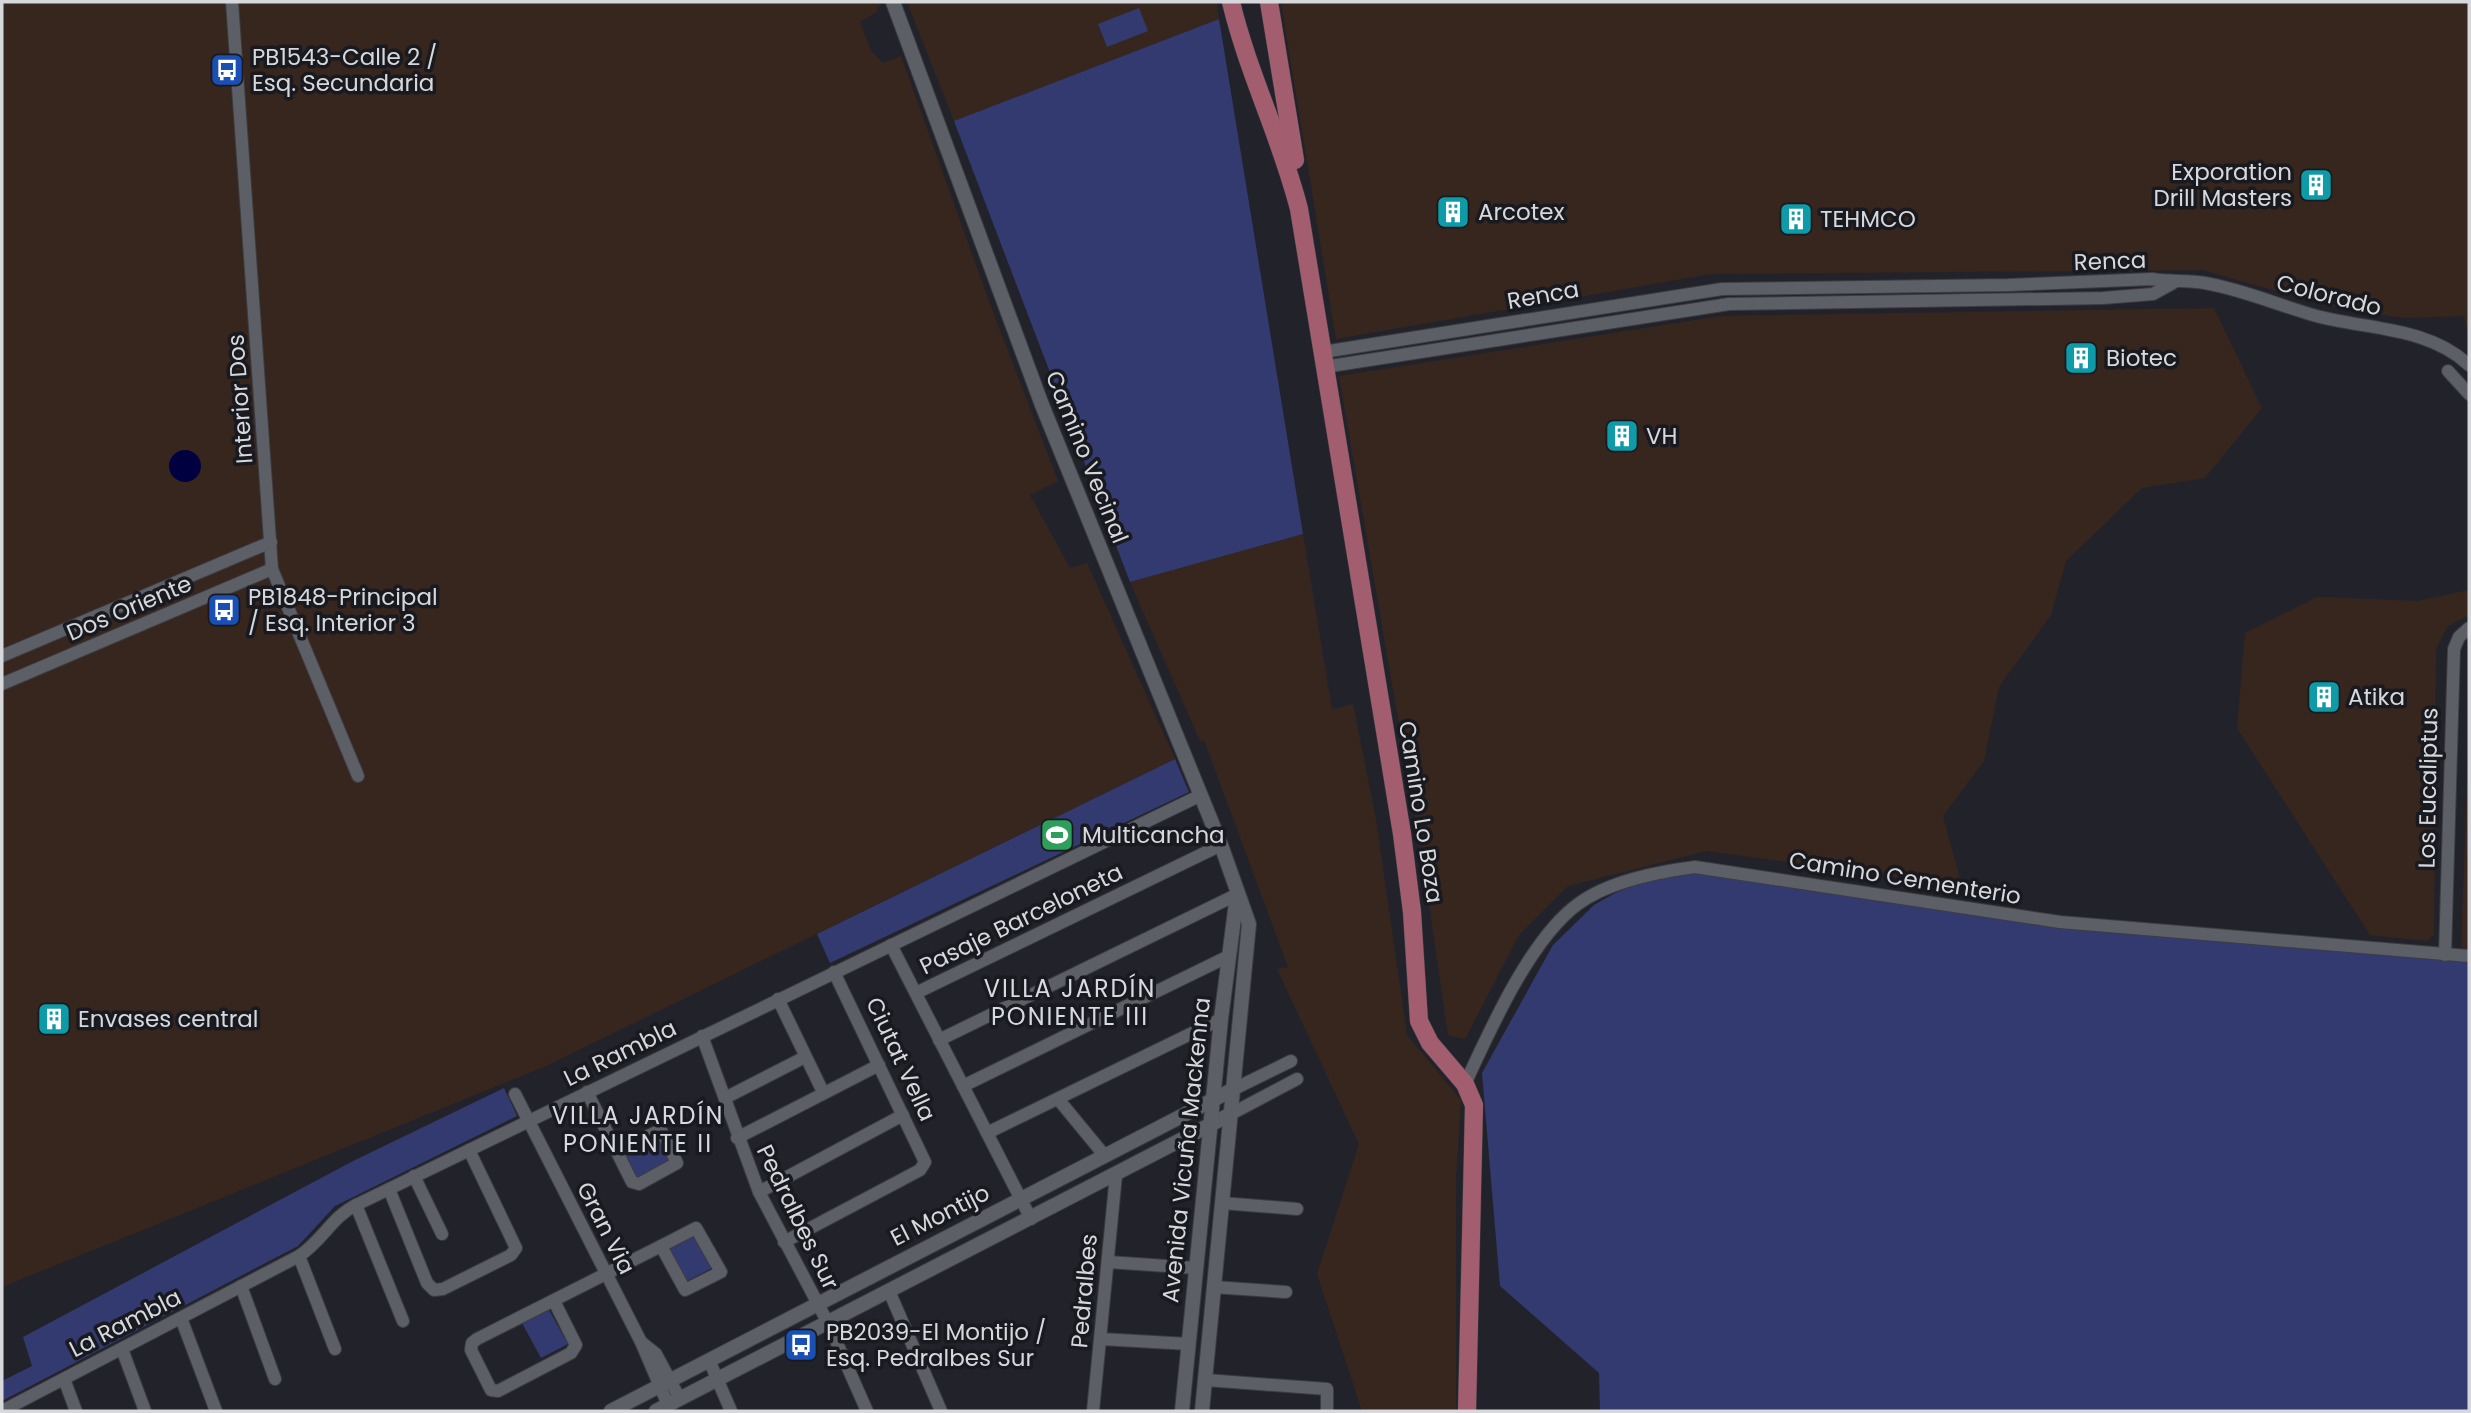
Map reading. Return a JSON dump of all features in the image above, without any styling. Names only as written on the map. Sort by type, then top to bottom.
[{"type":"main road","name":"Camino Lo Boza","points":[[1231,2],[1245,51],[1287,164],[1299,209]]},
{"type":"main road","name":"Camino Lo Boza","points":[[1269,2],[1323,360],[1408,872],[1417,1011],[1430,1043],[1465,1084],[1475,1114],[1467,1411]]},
{"type":"street","name":"Interior Dos","points":[[232,2],[272,569],[358,776]]},
{"type":"street","name":"Camino Vecinal","points":[[893,2],[1031,376],[1221,845],[1249,924]]},
{"type":"street","name":"Renca","points":[[1323,360],[1432,335],[1622,303],[1750,287],[2103,283],[2152,279],[2173,283]]},
{"type":"street","points":[[2103,283],[2103,298]]},
{"type":"street","name":"Renca","points":[[1323,360],[1434,351],[1729,304],[2103,298],[2153,294],[2173,283]]},
{"type":"street","name":"Colorado","points":[[2173,283],[2208,283],[2318,317],[2424,338],[2448,348],[2469,365]]},
{"type":"street","points":[[1622,303],[1624,319]]},
{"type":"street","points":[[1432,335],[1434,351]]},
{"type":"street","points":[[2448,371],[2469,394]]},
{"type":"street","name":"Dos Oriente","points":[[2,656],[271,542]]},
{"type":"street","name":"Dos Oriente","points":[[2,684],[272,569]]},
{"type":"street","name":"Los Eucaliptus","points":[[2445,955],[2454,649],[2459,637],[2469,628]]},
{"type":"street","name":"La Rambla","points":[[2,1411],[299,1256],[338,1216],[356,1205],[1199,796]]},
{"type":"street","name":"Pasaje Barceloneta","points":[[916,993],[1221,845]]},
{"type":"street","name":"Camino Cementerio","points":[[1465,1084],[1489,1032],[1519,980],[1545,937],[1563,918],[1579,903],[1598,894],[1642,878],[1695,867],[2060,922],[2469,956]]},
{"type":"street","points":[[939,1040],[1238,894]]},
{"type":"street","name":"Avenida Vicuña Mackenna","points":[[1182,1411],[1221,1019],[1238,894]]},
{"type":"street","name":"Avenida Vicuña Mackenna","points":[[1202,1411],[1249,924]]},
{"type":"street","points":[[891,945],[1031,1219]]},
{"type":"street","points":[[963,1086],[1229,956]]},
{"type":"street","name":"Ciutat Vella","points":[[784,1242],[925,1165],[925,1159],[834,972]]},
{"type":"street","points":[[778,999],[823,1092]]},
{"type":"street","points":[[987,1133],[1221,1019]]},
{"type":"street","name":"Pedralbes Sur","points":[[702,1036],[737,1138],[759,1192],[828,1323],[867,1411]]},
{"type":"street","points":[[724,1098],[804,1057]]},
{"type":"street","name":"El Montijo","points":[[612,1411],[1291,1060]]},
{"type":"street","points":[[737,1138],[879,1065]]},
{"type":"street","name":"El Montijo","points":[[668,1405],[1297,1079]]},
{"type":"street","points":[[587,1093],[617,1150],[635,1184],[677,1163],[664,1132],[657,1130],[617,1150]]},
{"type":"street","name":"Gran Via","points":[[515,1094],[641,1342],[656,1354],[665,1383],[668,1405]]},
{"type":"street","points":[[1058,1099],[1105,1156]]},
{"type":"street","points":[[759,1192],[903,1115]]},
{"type":"street","points":[[389,1189],[427,1283],[434,1290],[440,1291],[511,1255],[516,1248],[469,1150]]},
{"type":"street","name":"Pedralbes","points":[[1096,1411],[1116,1175]]},
{"type":"street","points":[[414,1176],[442,1234]]},
{"type":"street","points":[[1222,1203],[1297,1209]]},
{"type":"street","points":[[356,1205],[403,1321]]},
{"type":"street","points":[[554,1301],[574,1337],[576,1345],[571,1353],[498,1391],[491,1390],[471,1350],[472,1343],[696,1228],[721,1272],[685,1290],[661,1246]]},
{"type":"street","points":[[299,1256],[335,1349]]},
{"type":"street","points":[[1108,1262],[1196,1268]]},
{"type":"street","points":[[241,1286],[275,1379]]},
{"type":"street","points":[[1213,1287],[1286,1292]]},
{"type":"street","points":[[889,1291],[942,1411]]},
{"type":"street","points":[[181,1318],[216,1411]]},
{"type":"street","points":[[1101,1339],[1189,1343]]},
{"type":"street","points":[[122,1349],[145,1411]]},
{"type":"street","points":[[709,1360],[731,1411]]},
{"type":"street","points":[[64,1379],[76,1411]]},
{"type":"street","points":[[1186,1379],[1327,1390],[1327,1411]]},
{"type":"shaded area","points":[[2,2],[879,2],[881,6],[877,8],[878,11],[860,22],[871,51],[883,63],[901,56],[990,304],[1058,481],[1030,495],[1070,568],[1087,563],[1175,759],[544,1067],[2,1287]]},
{"type":"shaded area","points":[[907,2],[1217,2],[1219,19],[954,121]]},
{"type":"shaded area","points":[[1281,2],[2469,2],[2469,339],[2464,316],[2404,318],[2341,309],[2202,270],[1711,274],[1336,339]]},
{"type":"shaded area","points":[[1139,8],[1148,31],[1107,47],[1098,24]]},
{"type":"shaded area","points":[[1219,19],[1303,534],[1130,582],[954,121]]},
{"type":"shaded area","points":[[2214,308],[2262,408],[2205,478],[2142,488],[2066,561],[2051,615],[1999,687],[1984,761],[1943,816],[1962,886],[1707,851],[1568,886],[1519,935],[1465,1039],[1448,1035],[1423,863],[1339,376],[1721,316]]},
{"type":"shaded area","points":[[185,450],[196,455],[201,466],[196,477],[185,482],[174,477],[169,466],[174,455]]},
{"type":"shaded area","points":[[1303,534],[1332,709],[1353,704],[1376,819],[1407,1035],[1461,1100],[1456,1176],[1456,1411],[1362,1411],[1317,1274],[1359,1144],[1277,969],[1288,967],[1204,740],[1200,741],[1130,582]]},
{"type":"shaded area","points":[[2469,590],[2469,615],[2447,627],[2436,649],[2434,935],[2427,941],[2370,935],[2237,728],[2245,633],[2317,597],[2417,601]]},
{"type":"shaded area","points":[[2469,733],[2469,950],[2466,950],[2461,946]]},
{"type":"shaded area","points":[[1175,759],[1189,792],[830,963],[817,934]]},
{"type":"shaded area","points":[[1675,871],[1711,872],[2056,928],[2469,957],[2469,1411],[1600,1411],[1599,1373],[1500,1286],[1482,1073],[1553,945],[1594,905],[1617,892]]},
{"type":"shaded area","points":[[504,1088],[517,1116],[335,1206],[298,1246],[2,1401],[2,1381],[32,1366],[23,1337],[353,1161]]},
{"type":"shaded area","points":[[658,1134],[672,1161],[637,1179],[623,1152]]},
{"type":"shaded area","points":[[694,1234],[712,1268],[685,1282],[667,1248]]},
{"type":"shaded area","points":[[549,1310],[568,1344],[541,1358],[522,1323]]},
{"type":"place","name":"PB1543-Calle 2 / Esq. Secundaria","points":[[227,70]]},
{"type":"place","name":"Exporation Drill Masters","points":[[2316,185]]},
{"type":"place","name":"Arcotex","points":[[1453,212]]},
{"type":"place","name":"TEHMCO","points":[[1796,219]]},
{"type":"place","name":"Biotec","points":[[2081,358]]},
{"type":"place","name":"VH","points":[[1622,436]]},
{"type":"place","name":"PB1848-Principal / Esq. Interior 3","points":[[224,610]]},
{"type":"place","name":"Atika","points":[[2324,697]]},
{"type":"place","name":"Multicancha","points":[[1057,835]]},
{"type":"place","name":"Envases central","points":[[54,1019]]},
{"type":"place","name":"PB2039-El Montijo / Esq. Pedralbes Sur","points":[[801,1345]]},
{"type":"district","name":"VILLA JARDÍN PONIENTE III","points":[[1070,1003]]},
{"type":"district","name":"VILLA JARDÍN PONIENTE II","points":[[638,1130]]}]
